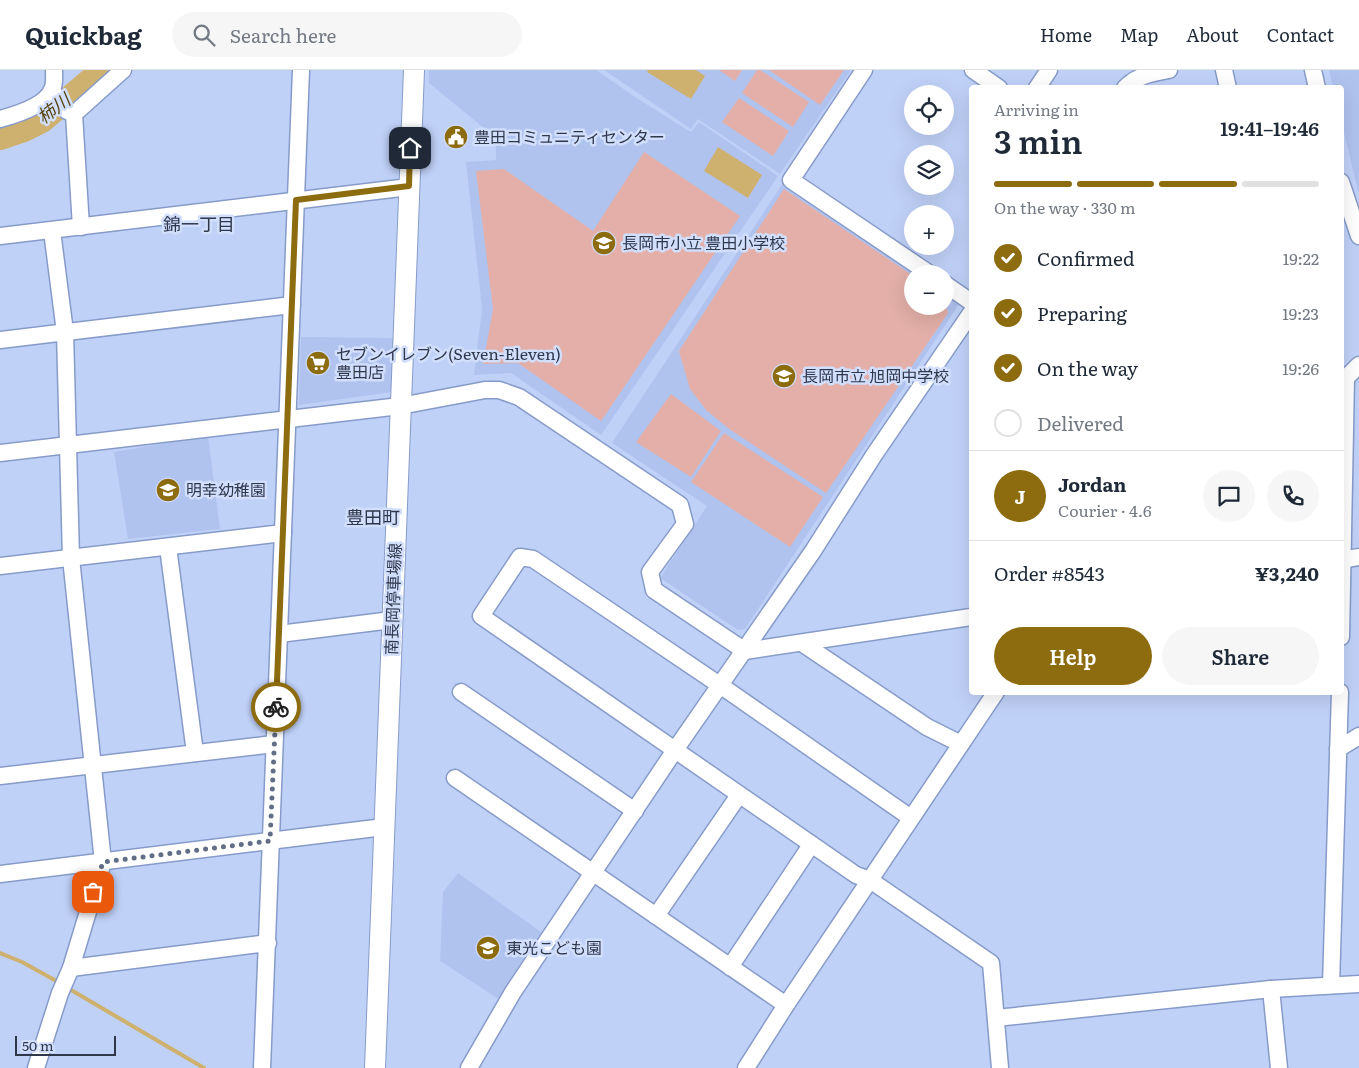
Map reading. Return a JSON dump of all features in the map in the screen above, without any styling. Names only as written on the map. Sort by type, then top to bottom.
[{"type":"main road","name":"南長岡停車場線","points":[[375,1068],[414,70]]},
{"type":"street","points":[[54,70],[54,94],[70,113],[81,227]]},
{"type":"street","points":[[70,113],[123,70]]},
{"type":"street","points":[[262,1068],[301,70]]},
{"type":"street","points":[[864,70],[790,180],[917,265]]},
{"type":"street","points":[[973,70],[996,85]]},
{"type":"street","points":[[1040,85],[1049,70]]},
{"type":"street","points":[[1128,85],[1147,74],[1169,70]]},
{"type":"street","points":[[1224,70],[1227,85]]},
{"type":"street","points":[[1313,70],[1316,85]]},
{"type":"street","points":[[0,119],[32,108],[54,94]]},
{"type":"street","points":[[0,236],[409,186]]},
{"type":"street","points":[[1344,195],[1359,236]]},
{"type":"street","points":[[36,1068],[60,993],[69,972],[103,862],[71,558],[65,332],[52,231]]},
{"type":"street","points":[[954,290],[969,301]]},
{"type":"street","points":[[0,340],[292,305]]},
{"type":"street","points":[[469,1068],[512,992],[675,750],[813,551],[874,455],[969,315]]},
{"type":"street","points":[[1344,604],[1348,559],[1344,379],[1359,365]]},
{"type":"street","points":[[0,453],[400,406],[485,390],[498,390],[511,393],[680,505],[685,524],[650,572],[654,590],[745,651],[969,617]]},
{"type":"street","points":[[0,566],[283,532]]},
{"type":"street","points":[[168,547],[195,753]]},
{"type":"street","points":[[912,818],[533,559],[520,557],[481,616],[856,875],[870,880],[991,963],[1000,1068]]},
{"type":"street","points":[[279,634],[392,620]]},
{"type":"street","points":[[802,643],[927,727],[961,744]]},
{"type":"street","points":[[461,692],[635,811]]},
{"type":"street","points":[[746,1068],[786,1005],[994,695]]},
{"type":"street","points":[[1331,985],[1340,695]]},
{"type":"street","points":[[1338,749],[1359,736]]},
{"type":"street","points":[[0,776],[274,744]]},
{"type":"street","points":[[455,778],[786,1005]]},
{"type":"street","points":[[656,916],[739,794]]},
{"type":"street","points":[[0,874],[384,827]]},
{"type":"street","points":[[730,967],[811,844]]},
{"type":"street","points":[[69,972],[268,943]]},
{"type":"street","points":[[996,1018],[1271,989],[1359,984]]},
{"type":"street","points":[[1271,989],[1279,1068]]},
{"type":"shaded area","name":"長岡市小立 豊田小学校","points":[[429,70],[596,70],[691,132],[699,122],[778,176],[601,435],[511,373],[474,375],[482,309],[466,162],[496,160],[496,138],[429,83]]},
{"type":"shaded area","points":[[604,70],[851,70],[780,174],[698,119],[691,129]]},
{"type":"shaded area","points":[[648,70],[696,70],[705,76],[691,99],[647,72]]},
{"type":"shaded area","points":[[719,70],[742,70],[735,81]]},
{"type":"shaded area","points":[[757,70],[760,70],[809,102],[793,127],[742,93]]},
{"type":"shaded area","points":[[769,70],[844,70],[820,105]]},
{"type":"shaded area","points":[[1329,70],[1359,70],[1359,195],[1344,132],[1344,85],[1333,85]]},
{"type":"shaded area","points":[[739,98],[789,131],[773,156],[722,122]]},
{"type":"shaded area","points":[[718,147],[762,175],[748,198],[704,171]]},
{"type":"shaded area","points":[[644,152],[740,216],[601,421],[518,363],[483,364],[493,309],[476,171],[504,169],[593,231]]},
{"type":"shaded area","name":"長岡市立 旭岡中学校","points":[[783,183],[906,265],[904,265],[904,315],[952,315],[745,629],[738,630],[660,578],[707,506],[612,443]]},
{"type":"shaded area","points":[[784,189],[904,270],[904,315],[947,315],[826,493],[732,431],[707,411],[690,389],[679,351]]},
{"type":"shaded area","name":"長岡市立 旭岡中学校","points":[[954,297],[961,301],[954,312]]},
{"type":"shaded area","points":[[301,337],[394,338],[392,392],[299,405]]},
{"type":"shaded area","points":[[671,394],[721,431],[691,477],[636,442]]},
{"type":"shaded area","points":[[724,433],[823,497],[790,547],[691,482]]},
{"type":"shaded area","name":"明幸幼稚園","points":[[208,436],[220,529],[128,539],[114,452]]},
{"type":"shaded area","name":"東光こども園","points":[[458,873],[544,934],[500,1000],[440,961],[443,892]]},
{"type":"waterway","name":"柿川","points":[[0,138],[24,130],[42,121],[102,70]]},
{"type":"waterway","points":[[0,953],[22,962],[60,983]]},
{"type":"waterway","points":[[66,987],[204,1068]]},
{"type":"way so far","points":[[93,892],[103,862],[270,841],[276,707]]},
{"type":"place","name":"豊田コミュニティセンター","points":[[456,137]]},
{"type":"place","name":"長岡市小立 豊田小学校","points":[[604,243]]},
{"type":"place","name":"セブンイレブン(Seven-Eleven) 豊田店","points":[[318,363]]},
{"type":"place","name":"長岡市立 旭岡中学校","points":[[784,376]]},
{"type":"place","name":"明幸幼稚園","points":[[168,490]]},
{"type":"place","name":"東光こども園","points":[[488,948]]},
{"type":"district","name":"錦一丁目","points":[[199,225]]},
{"type":"district","name":"豊田町","points":[[373,518]]},
{"type":"route","points":[[276,707],[296,200],[409,186],[410,148]]}]
